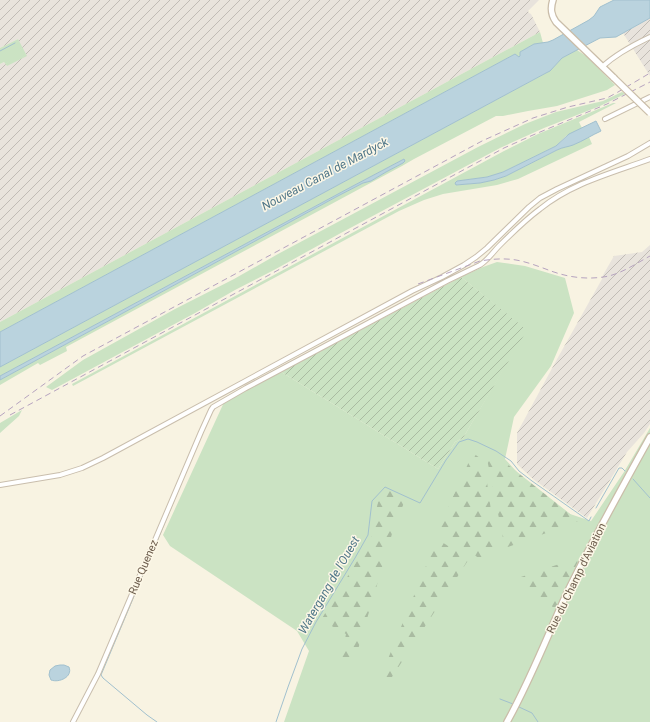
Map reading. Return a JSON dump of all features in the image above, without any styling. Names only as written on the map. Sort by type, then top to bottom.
[{"type":"street","points":[[553,0],[551,12],[558,24],[650,113]]},
{"type":"street","points":[[602,67],[626,50],[650,37]]},
{"type":"street","points":[[605,118],[650,97]]},
{"type":"street","points":[[0,485],[60,475],[82,468],[99,460],[455,270],[482,252],[540,198],[625,158],[650,143]]},
{"type":"street","name":"Rue Quenez","points":[[73,722],[98,674],[211,410],[215,406],[447,281],[482,264],[530,217],[558,196],[582,184],[650,159]]},
{"type":"street","name":"Rue du Champ d'Aviation","points":[[507,722],[601,526],[650,437]]},
{"type":"shaded area","points":[[0,0],[539,0],[528,11],[540,32],[0,322],[0,64],[4,62],[7,66],[18,39],[0,48]]},
{"type":"shaded area","points":[[650,18],[650,76],[623,33]]},
{"type":"shaded area","points":[[650,245],[650,424],[627,452],[587,518],[533,479],[517,464],[517,433],[614,256],[642,252]]},
{"type":"green space","points":[[540,32],[543,43],[534,44],[520,52],[520,56],[518,57],[515,54],[0,332],[0,322]]},
{"type":"green space","points":[[18,39],[27,56],[7,66],[4,62],[0,64],[0,48]]},
{"type":"green space","points":[[577,50],[586,56],[615,85],[607,90],[557,106],[496,116],[66,347],[67,351],[40,365],[38,363],[0,385],[0,380],[336,197],[363,183],[371,181],[403,163],[404,159],[0,376],[0,367],[550,71],[562,58]]},
{"type":"green space","points":[[622,92],[625,94],[500,148],[52,390],[46,387],[83,360],[175,309],[234,279],[478,147],[525,124],[556,112],[603,101]]},
{"type":"green space","points":[[616,103],[579,122],[582,128],[566,136],[556,146],[503,172],[487,177],[457,181],[457,185],[480,183],[506,176],[565,146],[572,145],[589,137],[592,144],[518,179],[497,185],[443,194],[424,200],[399,211],[73,386],[72,384],[504,151],[538,134]]},
{"type":"green space","points":[[497,262],[525,266],[565,278],[574,313],[551,366],[514,417],[505,459],[525,481],[570,514],[591,521],[624,472],[650,428],[650,722],[284,722],[309,651],[297,631],[170,546],[163,535],[226,398],[278,370],[438,469],[455,442],[463,438],[526,330],[461,277]]},
{"type":"green space","points":[[461,277],[527,330],[463,438],[455,442],[438,469],[278,370],[338,342]]},
{"type":"green space","points":[[22,410],[19,416],[0,433],[0,423]]},
{"type":"green space","points":[[473,453],[484,461],[497,553],[480,559],[438,529]]},
{"type":"green space","points":[[495,457],[507,464],[579,521],[505,548],[487,459]]},
{"type":"green space","points":[[386,489],[406,498],[394,527],[354,663],[341,659],[346,634],[321,620],[371,538],[379,498]]},
{"type":"green space","points":[[437,539],[469,559],[390,680],[381,676]]},
{"type":"green space","points":[[580,557],[556,609],[512,580]]},
{"type":"water","name":"Nouveau Canal de Mardyck","points":[[614,0],[650,0],[650,18],[616,37],[600,38],[562,58],[550,71],[0,367],[0,332],[515,54],[519,57],[520,52],[534,44],[553,40],[589,20],[594,16],[600,7]]},
{"type":"water","points":[[596,121],[601,131],[571,146],[561,148],[506,176],[480,183],[456,185],[455,183],[457,181],[487,177],[503,172],[556,146],[569,134]]},
{"type":"water","points":[[404,159],[405,161],[403,163],[371,181],[363,183],[336,197],[0,380],[0,376]]},
{"type":"water","points":[[60,665],[69,667],[69,674],[58,681],[51,680],[49,675],[50,670],[55,666]]},
{"type":"waterway","points":[[0,51],[15,43]]},
{"type":"waterway","name":"Watergang de l'Ouest","points":[[276,722],[302,649],[316,622],[368,535],[372,501],[385,487],[420,503],[446,460],[459,442],[468,439],[496,451],[511,461],[519,471],[532,481],[589,521],[591,517]]},
{"type":"waterway","name":"Watergang de l'Ouest","points":[[596,508],[619,468],[622,468],[625,471]]},
{"type":"waterway","name":"Watergang de l'Ouest","points":[[633,479],[650,498]]},
{"type":"waterway","points":[[157,722],[101,675],[181,484]]},
{"type":"waterway","points":[[500,699],[513,704]]},
{"type":"waterway","points":[[519,707],[532,713],[538,722]]},
{"type":"railway","points":[[0,416],[83,356],[482,141],[533,118],[568,107],[607,98],[650,73]]},
{"type":"railway","points":[[10,415],[504,148],[607,104],[650,82]]},
{"type":"railway","points":[[418,284],[480,261],[502,259],[516,260],[565,275],[580,278],[595,278],[609,276],[620,272],[650,256]]}]
